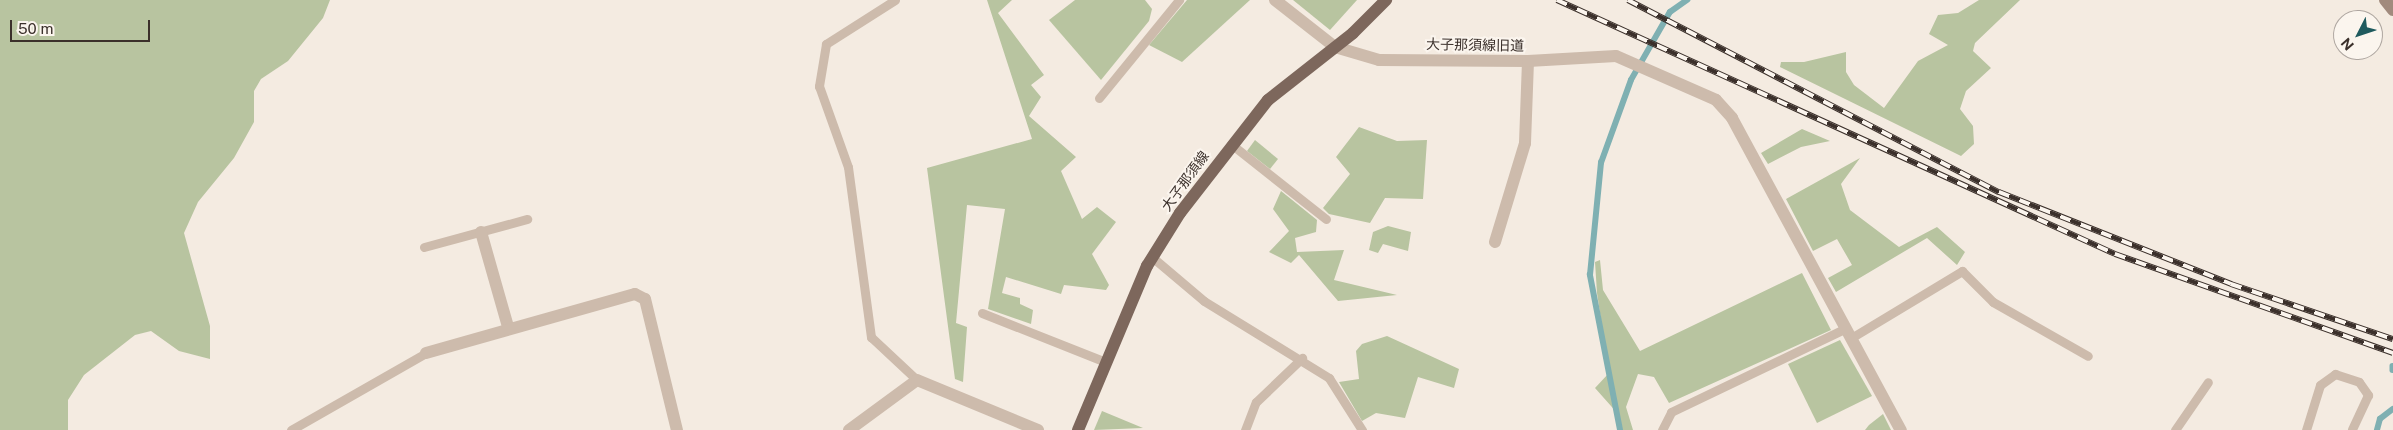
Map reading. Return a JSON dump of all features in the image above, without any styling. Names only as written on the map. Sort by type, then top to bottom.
[{"type":"main road","name":"大子那須線","points":[[1078,430],[1152,257],[1231,144],[1281,87],[1335,48],[1386,0]]},
{"type":"main road","points":[[2385,0],[2393,10]]},
{"type":"street","points":[[1275,0],[1335,48]]},
{"type":"street","name":"大子那須線旧道","points":[[1335,48],[1380,60],[1528,61],[1621,58],[1716,100],[1732,118],[1849,333]]},
{"type":"street","points":[[1495,242],[1526,135],[1528,61]]},
{"type":"street","points":[[481,232],[508,328]]},
{"type":"street","points":[[426,353],[508,328],[636,294],[645,299],[677,430]]},
{"type":"street","points":[[1849,333],[1901,430]]},
{"type":"street","points":[[849,430],[917,380],[1038,430]]},
{"type":"lane","points":[[895,0],[826,44],[819,86],[848,167],[871,337],[917,380]]},
{"type":"lane","points":[[1099,98],[1180,0]]},
{"type":"lane","points":[[1231,144],[1326,219]]},
{"type":"lane","points":[[424,247],[527,219]]},
{"type":"lane","points":[[1152,257],[1204,300],[1302,358],[1339,389],[1362,430]]},
{"type":"lane","points":[[1662,430],[1671,412],[1849,333],[1962,271],[1993,302],[2088,356]]},
{"type":"lane","points":[[982,313],[1106,362]]},
{"type":"lane","points":[[291,430],[426,353]]},
{"type":"lane","points":[[1245,430],[1262,396],[1302,358]]},
{"type":"lane","points":[[2306,430],[2320,384],[2335,374],[2359,382],[2368,395],[2352,430]]},
{"type":"lane","points":[[2175,430],[2208,382]]},
{"type":"green space","points":[[0,0],[330,0],[323,18],[288,61],[261,79],[254,91],[254,122],[234,158],[198,202],[184,233],[210,326],[210,359],[179,351],[151,331],[135,335],[84,375],[68,400],[68,430],[0,430]]},
{"type":"green space","points":[[987,0],[1012,0],[998,13],[1044,75],[1031,85],[1041,97],[1029,116],[1076,157],[1061,171],[1082,219],[1097,207],[1116,222],[1092,254],[1109,285],[1106,290],[1064,285],[1061,294],[1006,277],[1002,293],[1020,298],[1020,304],[1033,310],[1031,324],[988,309],[1005,209],[967,205],[956,323],[967,327],[963,382],[955,379],[927,168],[1032,139]]},
{"type":"green space","points":[[1075,0],[1145,0],[1152,9],[1149,21],[1101,80],[1049,20]]},
{"type":"green space","points":[[1187,0],[1250,0],[1182,62],[1149,45]]},
{"type":"green space","points":[[1293,0],[1357,0],[1330,30]]},
{"type":"green space","points":[[1979,0],[2020,0],[1975,43],[1973,51],[1991,68],[1966,91],[1960,109],[1973,126],[1974,144],[1961,156],[1780,67],[1781,62],[1804,62],[1846,52],[1846,72],[1854,85],[1884,108],[1918,61],[1948,45],[1929,34],[1938,15],[1958,13]]},
{"type":"green space","points":[[1359,127],[1397,141],[1427,140],[1423,199],[1385,198],[1370,223],[1329,214],[1323,208],[1350,174],[1336,157]]},
{"type":"green space","points":[[1802,129],[1830,141],[1801,147],[1768,164],[1761,153]]},
{"type":"green space","points":[[1255,140],[1278,159],[1270,169],[1247,151]]},
{"type":"green space","points":[[1860,158],[1841,184],[1850,210],[1899,247],[1937,227],[1965,252],[1957,265],[1927,238],[1836,292],[1828,278],[1852,265],[1837,239],[1813,251],[1786,199]]},
{"type":"green space","points":[[1281,191],[1317,220],[1316,232],[1295,238],[1297,252],[1344,250],[1334,280],[1397,295],[1338,301],[1299,255],[1291,263],[1269,252],[1289,231],[1273,209]]},
{"type":"green space","points":[[1388,226],[1411,232],[1408,251],[1383,244],[1378,253],[1369,250],[1373,232]]},
{"type":"green space","points":[[1600,260],[1603,290],[1640,351],[1802,273],[1831,330],[1669,403],[1654,377],[1638,374],[1626,407],[1633,430],[1622,430],[1619,415],[1595,388],[1609,373],[1597,293],[1595,262]]},
{"type":"green space","points":[[1387,336],[1459,369],[1454,388],[1418,377],[1405,418],[1376,413],[1362,421],[1339,382],[1359,379],[1356,351],[1362,344]]},
{"type":"green space","points":[[1840,340],[1872,396],[1817,423],[1788,364]]},
{"type":"green space","points":[[1102,411],[1143,428],[1094,430]]},
{"type":"green space","points":[[1883,414],[1891,430],[1865,430],[1869,425]]},
{"type":"waterway","points":[[1620,430],[1590,275],[1601,163],[1631,80],[1670,12],[1687,0]]},
{"type":"waterway","points":[[2377,430],[2380,419],[2393,409]]},
{"type":"railway","points":[[1557,0],[2115,254],[2393,353]]},
{"type":"railway","points":[[1628,0],[1999,192],[2231,284],[2393,339]]}]
